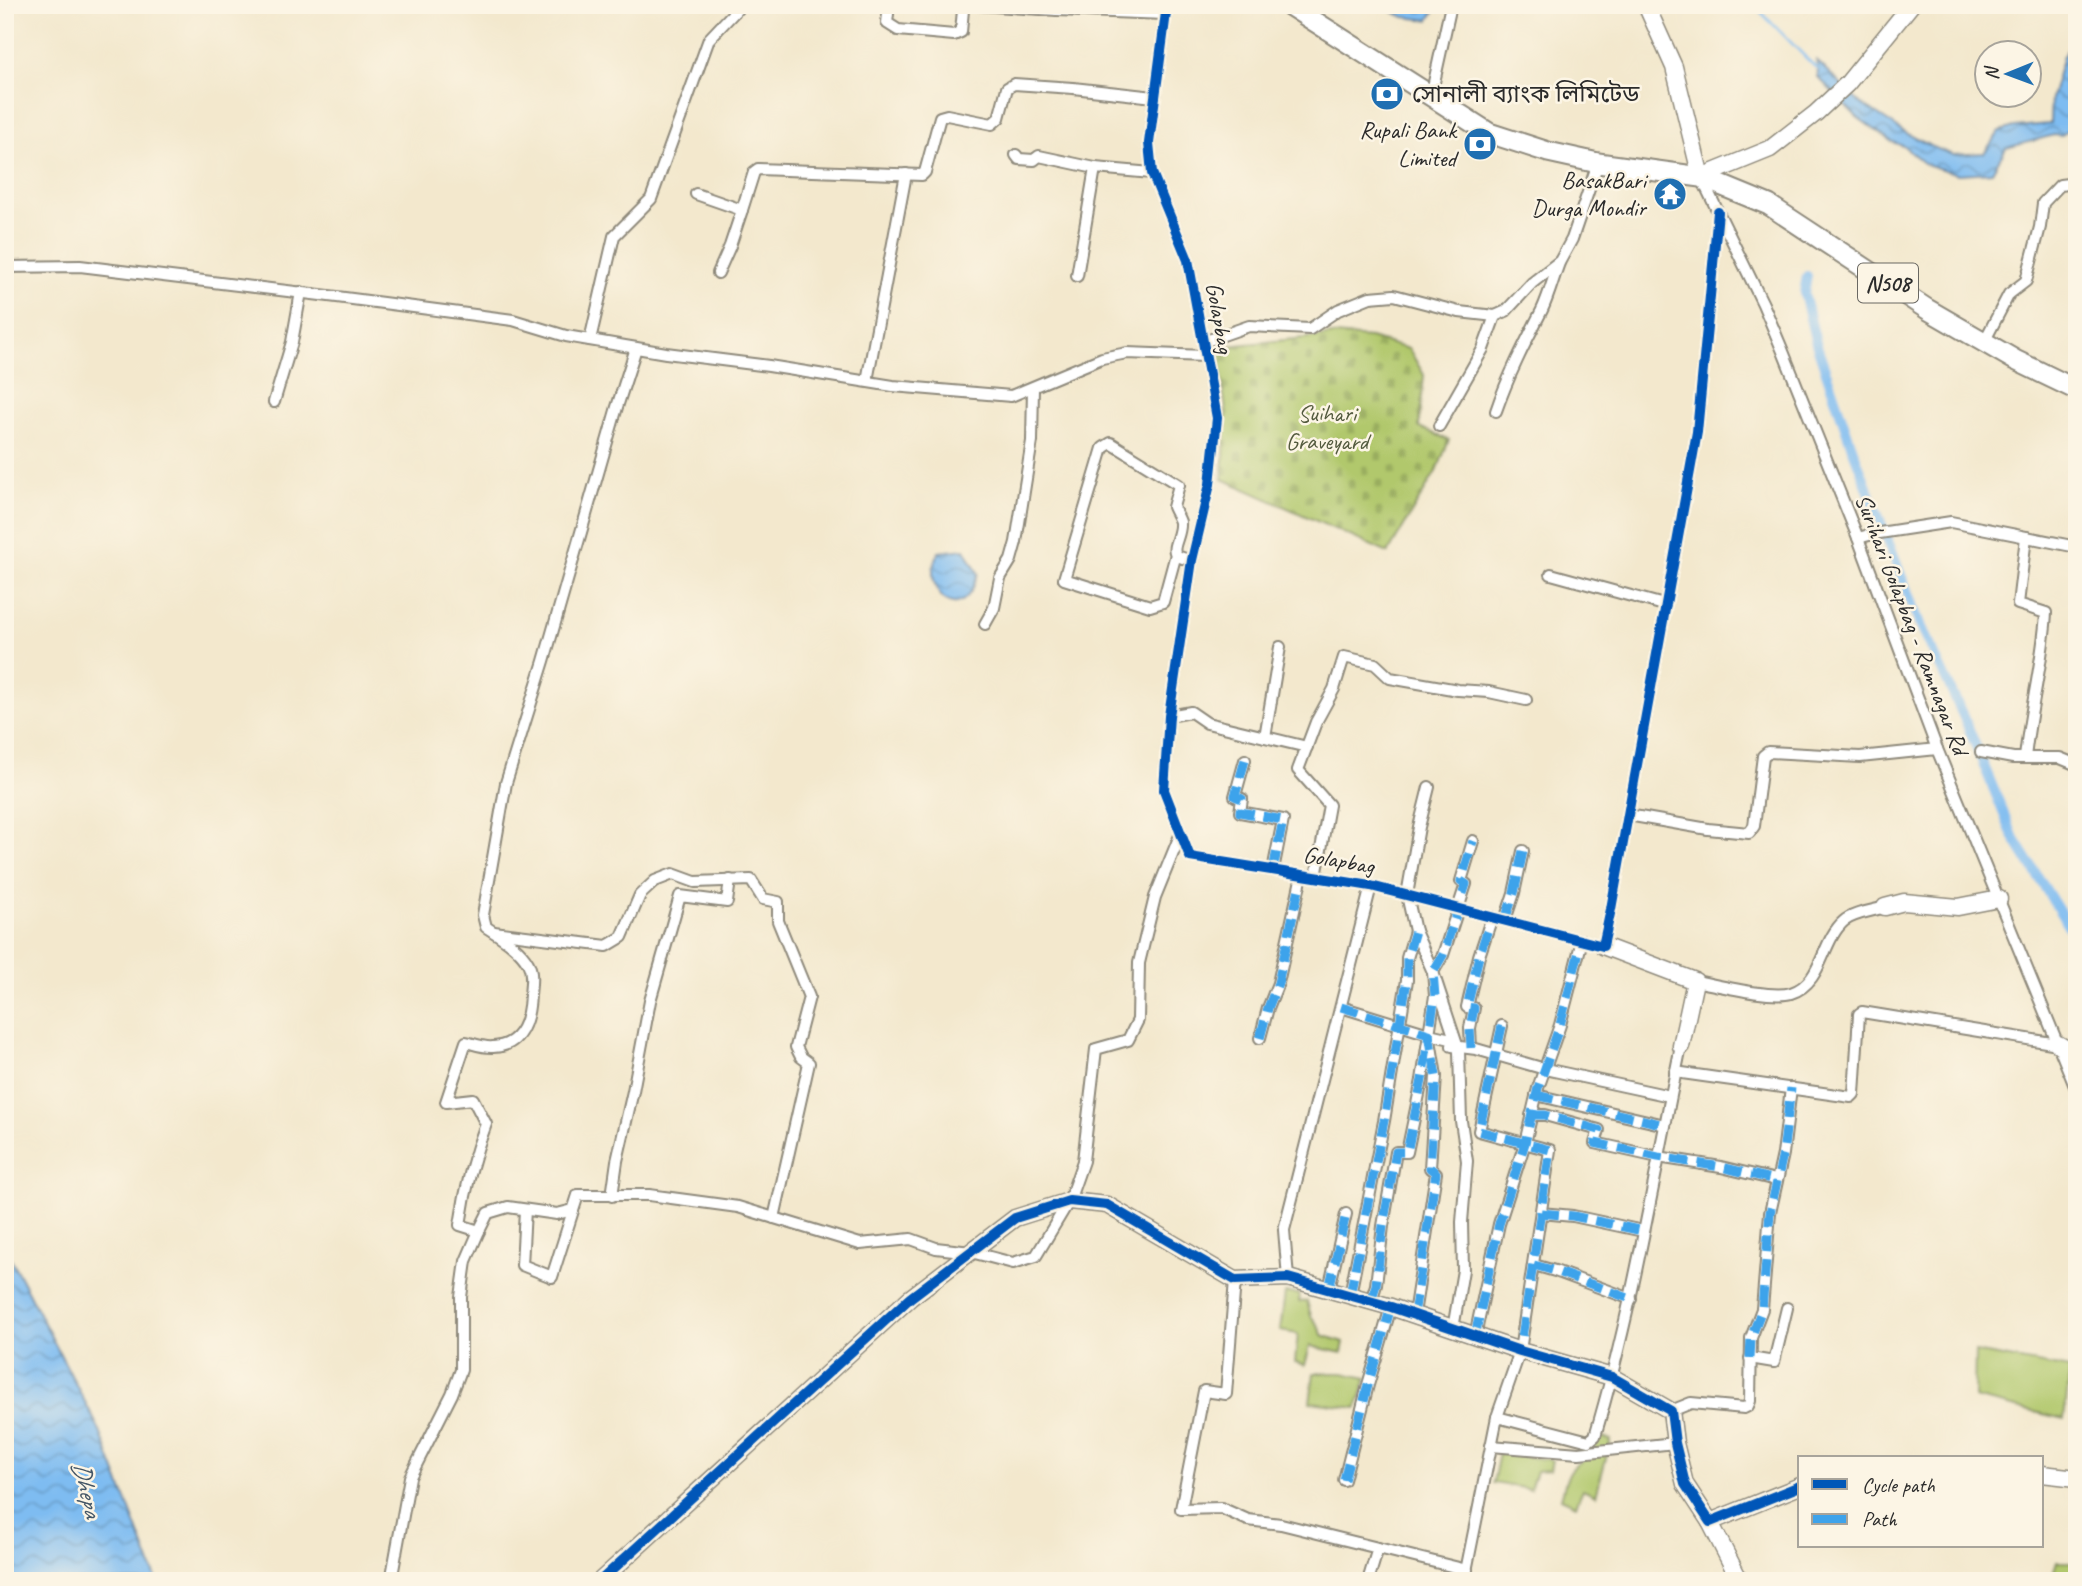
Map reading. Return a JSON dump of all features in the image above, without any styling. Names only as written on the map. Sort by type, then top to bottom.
[{"type":"highway","name":"N508","points":[[1292,6],[1489,133],[1548,152],[1598,163],[1701,177],[1769,205],[1927,309],[2015,360],[2077,390]]},
{"type":"street","points":[[590,340],[614,236],[651,199],[709,39],[741,5]]},
{"type":"street","points":[[889,5],[887,23],[898,30],[954,35],[961,32],[962,10],[966,5]]},
{"type":"street","points":[[978,5],[1166,10]]},
{"type":"street","points":[[1431,96],[1451,5]]},
{"type":"street","points":[[1646,5],[1674,67],[1701,177],[1770,149],[1832,99],[1911,5]]},
{"type":"street","name":"Golapbag","points":[[1166,10],[1149,143],[1153,173],[1188,260],[1217,418],[1210,484],[1192,560],[1169,716],[1164,790],[1190,857],[1371,886],[1603,946]]},
{"type":"street","points":[[718,272],[730,246],[754,172],[758,169],[918,176],[925,172],[940,117],[947,115],[992,124],[999,118],[1007,88],[1014,84],[1154,97]]},
{"type":"street","points":[[1016,155],[1019,159],[1034,160],[1039,156],[1094,168],[1153,173]]},
{"type":"street","points":[[1496,411],[1504,386],[1542,309],[1560,261],[1572,239],[1598,163]]},
{"type":"street","points":[[1077,276],[1094,168]]},
{"type":"street","points":[[867,381],[906,174]]},
{"type":"street","name":"Surihari Golapbag - Ramnagar Rd","points":[[1701,177],[1768,315],[1858,538],[1937,749],[2077,1091]]},
{"type":"street","points":[[1984,342],[2009,294],[2026,281],[2040,227],[2043,203],[2060,185],[2077,183]]},
{"type":"street","points":[[696,194],[742,210]]},
{"type":"street","points":[[1718,212],[1697,432],[1603,946],[1695,981],[1767,994],[1791,993],[1811,980],[1833,935],[1846,919],[1904,902],[1958,906],[1999,899]]},
{"type":"street","points":[[1203,342],[1249,326],[1310,329],[1338,310],[1370,297],[1394,295],[1459,313],[1495,316],[1506,311],[1532,282],[1560,261]]},
{"type":"street","points":[[5,267],[80,266],[301,292],[513,320],[566,336],[893,386],[1011,396],[1102,358],[1127,353],[1205,356]]},
{"type":"street","points":[[274,402],[292,342],[301,292]]},
{"type":"street","points":[[1439,426],[1483,349],[1495,316]]},
{"type":"street","points":[[479,1231],[460,1225],[472,1160],[486,1124],[472,1099],[446,1102],[466,1042],[492,1047],[512,1040],[523,1031],[530,1005],[531,970],[527,960],[517,949],[486,927],[484,915],[506,783],[636,348]]},
{"type":"street","points":[[985,624],[994,608],[1000,578],[1011,560],[1016,542],[1032,441],[1033,388]]},
{"type":"street","points":[[1176,554],[1163,602],[1150,606],[1064,579],[1103,448],[1107,444],[1111,443],[1179,485],[1173,507],[1180,521],[1176,554],[1179,558],[1192,560]]},
{"type":"street","points":[[1858,538],[1951,522],[2077,547]]},
{"type":"street","points":[[2025,758],[2028,724],[2044,642],[2046,613],[2018,604],[2026,537]]},
{"type":"street","points":[[1551,574],[1664,605]]},
{"type":"street","points":[[1265,737],[1280,647]]},
{"type":"street","points":[[1316,877],[1329,805],[1298,770],[1316,722],[1334,689],[1344,657],[1375,664],[1390,678],[1526,700]]},
{"type":"street","points":[[1169,716],[1191,712],[1207,723],[1307,747]]},
{"type":"street","points":[[1628,815],[1749,833],[1754,827],[1763,757],[1768,752],[1860,757],[1937,749]]},
{"type":"street","points":[[1981,752],[2025,758],[2060,758],[2077,765]]},
{"type":"street","points":[[1245,760],[1235,796],[1242,799],[1240,812],[1283,820],[1273,870]]},
{"type":"street","points":[[1429,787],[1407,895],[1415,931],[1433,972],[1458,1047],[1461,1121],[1467,1161],[1462,1222],[1463,1270],[1453,1329]]},
{"type":"street","points":[[525,1210],[523,1265],[552,1278],[579,1195],[649,1195],[738,1207],[860,1244],[911,1239],[936,1248],[971,1252],[1013,1263],[1035,1256],[1069,1201],[1083,1161],[1096,1049],[1128,1040],[1138,1020],[1139,963],[1155,897],[1181,833]]},
{"type":"street","points":[[1371,1301],[1376,1285],[1396,1152],[1407,1152],[1422,1080],[1435,996],[1433,972],[1443,955],[1466,884],[1461,881],[1473,841]]},
{"type":"street","points":[[1504,920],[1514,893],[1523,851]]},
{"type":"street","points":[[492,932],[607,946],[622,937],[640,895],[655,881],[673,874],[695,882],[751,880],[762,899],[778,902],[778,921],[809,997],[796,1047],[801,1057],[809,1063],[774,1218]]},
{"type":"street","points":[[1260,1038],[1278,983],[1302,875]]},
{"type":"street","points":[[612,1196],[650,1001],[680,896],[727,902],[730,880]]},
{"type":"street","points":[[1288,1278],[1284,1230],[1371,886]]},
{"type":"street","points":[[1471,1048],[1470,1028],[1474,1008],[1467,1007],[1492,917]]},
{"type":"street","points":[[1350,1295],[1384,1121],[1407,980],[1407,958],[1415,931]]},
{"type":"street","points":[[1475,1336],[1499,1224],[1583,940]]},
{"type":"street","points":[[1497,1417],[1589,1441],[1595,1436],[1631,1299],[1695,981]]},
{"type":"street","points":[[1340,1007],[1398,1026],[1451,1039],[1454,1041],[1451,1046],[1471,1048],[1545,1069],[1671,1096]]},
{"type":"street","points":[[1675,1072],[1853,1096],[1858,1014],[1862,1012],[2058,1044],[2077,1055]]},
{"type":"street","points":[[1235,1280],[1226,1394],[1204,1391],[1181,1509],[1221,1508],[1248,1520],[1281,1524],[1378,1548],[1465,1575],[1497,1417],[1520,1351],[1550,1150],[1479,1131],[1502,1026]]},
{"type":"street","points":[[1414,1314],[1436,1173],[1430,1168],[1436,1076],[1429,1034]]},
{"type":"street","points":[[1671,1411],[1691,1403],[1744,1408],[1750,1401],[1751,1338],[1763,1301],[1767,1238],[1783,1154],[1791,1088]]},
{"type":"street","points":[[1536,1095],[1665,1125]]},
{"type":"street","points":[[1531,1115],[1545,1115],[1599,1130],[1595,1143],[1721,1167],[1776,1181]]},
{"type":"street","points":[[600,1581],[911,1298],[1015,1218],[1069,1201],[1107,1205],[1235,1280],[1288,1278],[1391,1307],[1520,1351],[1612,1377],[1671,1411]]},
{"type":"street","points":[[391,1581],[410,1477],[452,1394],[461,1370],[466,1261],[479,1231],[488,1213],[508,1207],[557,1214],[573,1210]]},
{"type":"street","points":[[1541,1213],[1573,1216],[1643,1231]]},
{"type":"street","points":[[1329,1289],[1346,1214]]},
{"type":"street","points":[[1534,1265],[1631,1299]]},
{"type":"street","points":[[1344,1480],[1391,1307]]},
{"type":"street","points":[[1750,1359],[1774,1362],[1787,1308]]},
{"type":"street","points":[[1671,1411],[1685,1484],[1710,1522],[1740,1581]]},
{"type":"street","points":[[1491,1446],[1579,1453],[1675,1443]]},
{"type":"street","points":[[2044,1474],[2077,1478]]},
{"type":"street","points":[[1710,1522],[1798,1487]]},
{"type":"street","points":[[1368,1581],[1378,1548]]},
{"type":"green space","name":"Suihari Graveyard","points":[[1334,335],[1370,338],[1409,349],[1424,375],[1419,427],[1449,440],[1438,468],[1388,553],[1223,479],[1226,412],[1218,347]]},
{"type":"green space","points":[[1285,1293],[1299,1294],[1299,1302],[1307,1301],[1311,1316],[1322,1335],[1344,1342],[1342,1353],[1310,1346],[1305,1365],[1295,1362],[1298,1334],[1280,1331]]},
{"type":"green space","points":[[1975,1352],[2070,1369],[2064,1419],[1974,1398]]},
{"type":"green space","points":[[1314,1373],[1343,1373],[1367,1378],[1357,1408],[1310,1402]]},
{"type":"green space","points":[[1595,1436],[1611,1440],[1596,1495],[1583,1489],[1576,1505],[1561,1498],[1569,1474],[1587,1457],[1585,1446]]},
{"type":"green space","points":[[1499,1453],[1552,1460],[1550,1470],[1536,1471],[1530,1489],[1493,1483]]},
{"type":"green space","points":[[2057,1562],[2077,1562],[2077,1581],[2051,1581]]},
{"type":"water","points":[[1379,5],[1438,5],[1429,20],[1404,17]]},
{"type":"water","points":[[2074,42],[2077,42],[2077,138],[2071,132],[2066,132],[2061,136],[2054,135],[2006,148],[1992,172],[1958,174],[1925,164],[1905,147],[1891,141],[1857,117],[1818,77],[1817,61],[1860,103],[1930,146],[1953,155],[1984,153],[2000,131],[2050,124],[2051,98],[2063,56]]},
{"type":"water","points":[[965,549],[978,573],[974,586],[964,600],[951,603],[940,595],[936,588],[934,565],[939,552]]},
{"type":"water","name":"Dhepa","points":[[5,1248],[99,1429],[157,1581],[5,1581]]},
{"type":"waterway","points":[[1754,5],[1817,69]]},
{"type":"waterway","points":[[1807,276],[1804,293],[1816,343],[1853,450],[1920,624],[1966,722],[2013,836],[2077,940]]},
{"type":"marked path","points":[[1245,760],[1235,796],[1242,799],[1240,812],[1283,820],[1273,870]]},
{"type":"marked path","points":[[1414,1314],[1436,1173],[1430,1168],[1436,1076],[1429,1034],[1435,996],[1433,972],[1443,955],[1466,884],[1461,881],[1473,841]]},
{"type":"marked path","points":[[1505,920],[1523,851]]},
{"type":"marked path","points":[[1260,1038],[1278,983],[1302,875]]},
{"type":"marked path","points":[[1471,1048],[1470,1028],[1474,1008],[1467,1007],[1492,917]]},
{"type":"marked path","points":[[1350,1295],[1384,1121],[1407,980],[1407,958],[1415,931]]},
{"type":"marked path","points":[[1475,1336],[1499,1224],[1525,1143],[1538,1088],[1560,1025],[1582,940]]},
{"type":"marked path","points":[[1341,1007],[1429,1034],[1407,1152],[1396,1152],[1376,1285],[1371,1301]]},
{"type":"marked path","points":[[1502,1026],[1479,1131],[1550,1150],[1520,1351]]},
{"type":"marked path","points":[[1750,1358],[1751,1338],[1762,1309],[1770,1213],[1783,1154],[1791,1088]]},
{"type":"marked path","points":[[1536,1095],[1665,1125]]},
{"type":"marked path","points":[[1531,1115],[1545,1115],[1599,1130],[1595,1143],[1776,1180]]},
{"type":"marked path","points":[[1541,1213],[1573,1216],[1643,1231]]},
{"type":"marked path","points":[[1329,1289],[1346,1214]]},
{"type":"marked path","points":[[1534,1265],[1631,1299]]},
{"type":"marked path","points":[[1344,1480],[1391,1307]]},
{"type":"cycle path","points":[[1167,5],[1149,143],[1152,173],[1188,260],[1217,418],[1210,484],[1192,560],[1169,716],[1164,790],[1190,857],[1371,886],[1603,946],[1697,432],[1718,212]]},
{"type":"cycle path","points":[[600,1581],[910,1298],[1015,1218],[1069,1201],[1107,1205],[1235,1280],[1288,1278],[1391,1307],[1520,1351],[1612,1377],[1671,1411],[1685,1484],[1710,1522],[1798,1487]]},
{"type":"place","name":"সোনালী ব্যাংক লিমিটেড","points":[[1387,94]]},
{"type":"place","name":"Rupali Bank Limited","points":[[1480,144]]},
{"type":"place","name":"BasakBari Durga Mondir","points":[[1670,194]]}]
